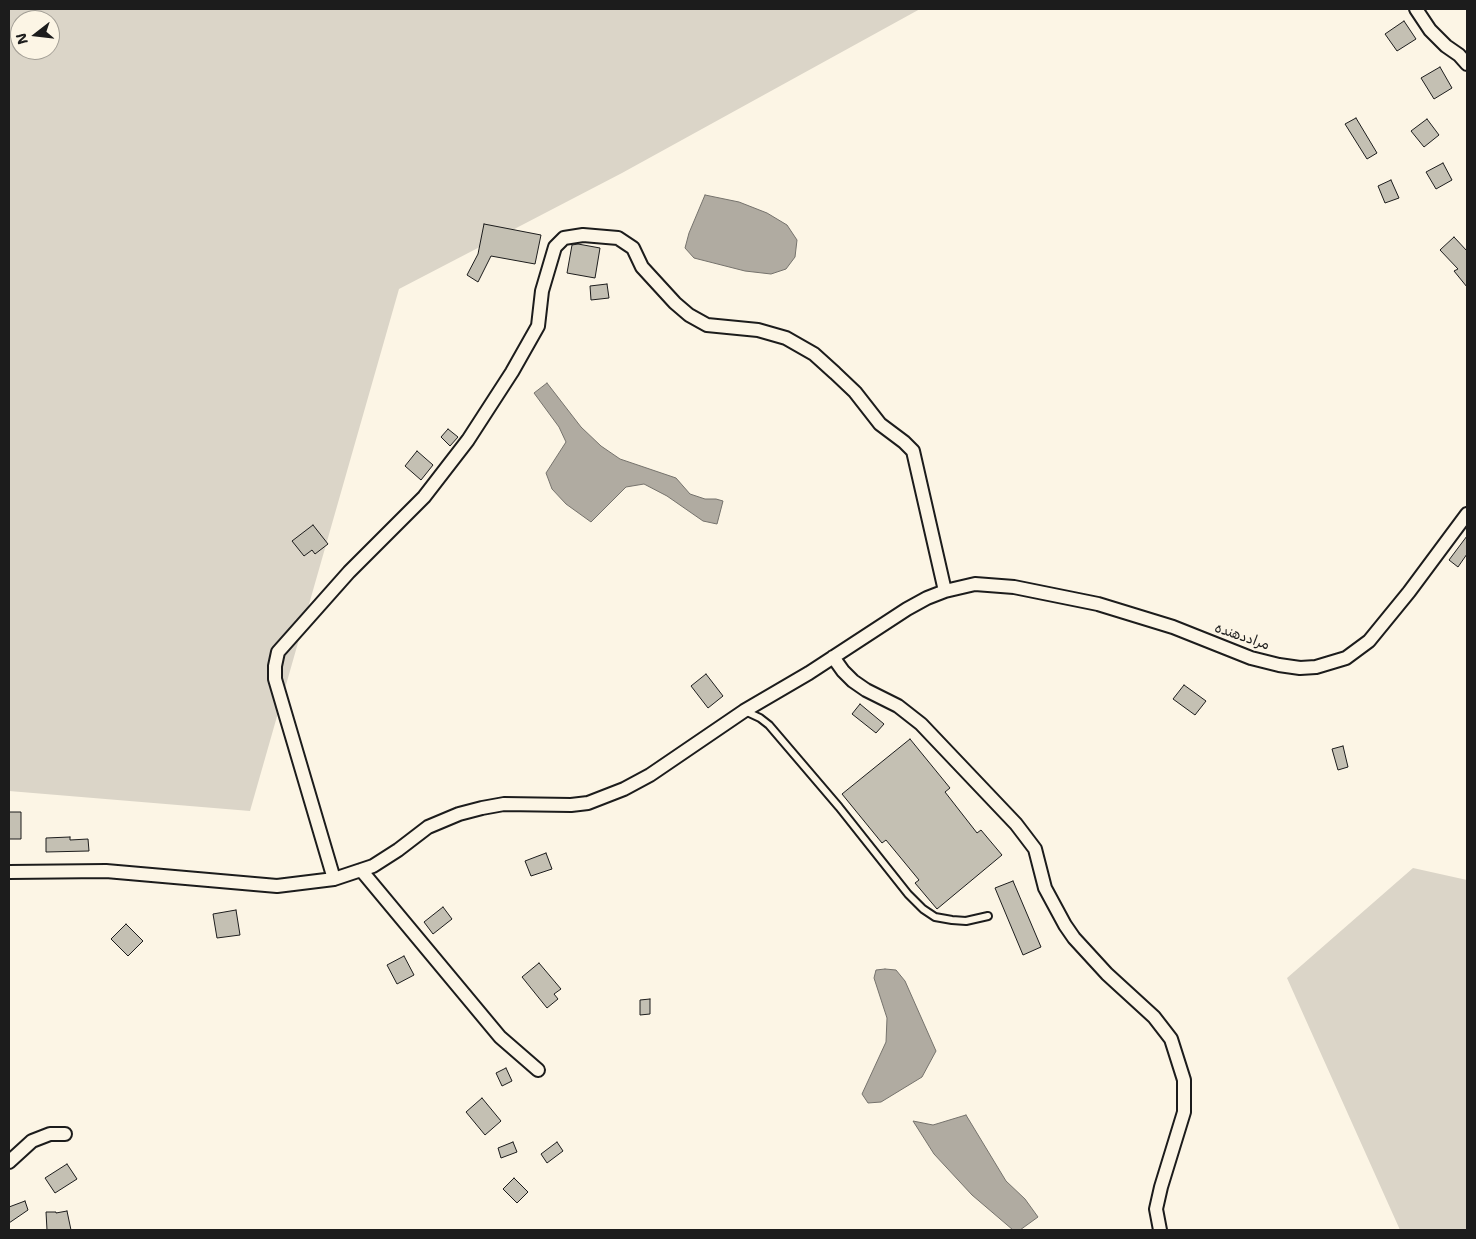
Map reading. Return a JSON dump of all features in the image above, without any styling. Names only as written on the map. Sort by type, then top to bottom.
[{"type":"street","points":[[1416,9],[1430,30],[1446,46],[1460,55],[1467,64]]},
{"type":"street","points":[[334,879],[275,679],[278,652],[349,572],[424,496],[468,440],[512,372],[538,326],[542,291],[555,247],[564,238],[583,236],[618,238],[633,248],[642,267],[675,303],[689,315],[707,325],[758,330],[786,338],[814,354],[835,373],[855,392],[880,424],[913,451],[945,591]]},
{"type":"street","name":"مراددهنده","points":[[9,872],[106,871],[277,886],[334,879],[373,866],[428,827],[459,814],[504,804],[571,805],[588,803],[624,789],[650,775],[744,711],[907,609],[945,591],[975,584],[1014,587],[1098,604],[1135,614],[1251,658],[1300,668],[1316,667],[1346,658],[1369,641],[1409,592],[1467,514]]},
{"type":"street","points":[[833,657],[853,681],[866,690],[898,706],[920,724],[1016,824],[1035,849],[1045,888],[1074,938],[1107,974],[1154,1017],[1171,1039],[1184,1080],[1184,1112],[1156,1209],[1160,1230]]},
{"type":"street","points":[[361,870],[500,1038],[538,1070]]},
{"type":"street","points":[[9,1162],[32,1141],[50,1134],[65,1134]]},
{"type":"lane","points":[[744,711],[760,718],[769,725],[839,807],[908,894],[923,909],[936,917],[952,920],[966,921],[988,916]]},
{"type":"shaded area","points":[[9,9],[920,9],[622,173],[399,289],[250,811],[9,791]]},
{"type":"shaded area","points":[[705,195],[739,202],[767,213],[787,225],[797,240],[795,257],[786,269],[771,274],[745,271],[694,258],[685,248],[689,233]]},
{"type":"shaded area","points":[[547,383],[581,427],[601,446],[620,459],[676,478],[690,494],[705,499],[723,501],[717,524],[703,521],[667,496],[644,484],[626,487],[591,522],[566,504],[552,489],[546,473],[566,442],[559,427],[534,393]]},
{"type":"shaded area","points":[[1413,868],[1467,880],[1467,1230],[1400,1230],[1287,978]]},
{"type":"shaded area","points":[[876,970],[896,970],[905,981],[936,1051],[922,1077],[881,1102],[868,1103],[862,1094],[886,1042],[887,1018],[874,978]]},
{"type":"shaded area","points":[[966,1115],[1006,1181],[1025,1199],[1038,1217],[1020,1230],[1013,1230],[972,1195],[934,1154],[913,1121],[933,1125]]},
{"type":"building","points":[[1404,21],[1416,39],[1397,51],[1385,34]]},
{"type":"building","points":[[1440,67],[1452,88],[1434,99],[1421,78]]},
{"type":"building","points":[[1356,118],[1377,153],[1367,159],[1345,124]]},
{"type":"building","points":[[1427,119],[1439,135],[1424,147],[1411,131]]},
{"type":"building","points":[[1443,163],[1452,180],[1436,189],[1426,172]]},
{"type":"building","points":[[1391,180],[1399,198],[1385,203],[1378,186]]},
{"type":"building","points":[[484,224],[541,235],[535,264],[491,256],[478,282],[467,275],[478,254]]},
{"type":"building","points":[[1454,237],[1467,251],[1467,287],[1454,271],[1458,269],[1440,250]]},
{"type":"building","points":[[578,244],[600,248],[595,278],[567,273],[572,245]]},
{"type":"building","points":[[607,284],[609,298],[591,300],[590,286]]},
{"type":"building","points":[[448,429],[458,437],[450,446],[441,437]]},
{"type":"building","points":[[417,451],[433,465],[421,480],[405,466]]},
{"type":"building","points":[[313,525],[328,544],[315,554],[312,550],[304,556],[292,541]]},
{"type":"building","points":[[1467,536],[1467,554],[1458,567],[1449,560]]},
{"type":"building","points":[[706,674],[723,696],[708,708],[691,686]]},
{"type":"building","points":[[1184,685],[1206,701],[1195,715],[1173,699]]},
{"type":"building","points":[[860,704],[884,724],[876,733],[852,714]]},
{"type":"building","points":[[910,739],[950,788],[945,792],[977,833],[981,830],[1002,855],[937,909],[915,883],[919,880],[886,840],[882,843],[842,794]]},
{"type":"building","points":[[1343,746],[1348,767],[1338,770],[1332,749]]},
{"type":"building","points":[[9,812],[21,812],[21,839],[9,839]]},
{"type":"building","points":[[70,837],[70,840],[88,839],[89,851],[46,852],[46,838]]},
{"type":"building","points":[[546,853],[552,869],[531,876],[525,861]]},
{"type":"building","points":[[1013,881],[1041,947],[1023,955],[995,888]]},
{"type":"building","points":[[443,907],[452,919],[433,934],[424,922]]},
{"type":"building","points":[[236,910],[240,935],[217,938],[213,914]]},
{"type":"building","points":[[126,924],[143,941],[128,956],[111,939]]},
{"type":"building","points":[[404,956],[414,975],[397,984],[387,965]]},
{"type":"building","points":[[539,963],[561,989],[554,994],[558,999],[547,1008],[522,977]]},
{"type":"building","points":[[650,999],[650,1014],[640,1015],[640,1000]]},
{"type":"building","points":[[506,1068],[512,1081],[502,1086],[496,1073]]},
{"type":"building","points":[[482,1098],[501,1121],[485,1135],[466,1112]]},
{"type":"building","points":[[513,1142],[517,1152],[501,1158],[498,1148]]},
{"type":"building","points":[[557,1142],[563,1151],[547,1163],[541,1154]]},
{"type":"building","points":[[67,1164],[77,1179],[55,1193],[45,1178]]},
{"type":"building","points":[[514,1178],[528,1192],[517,1203],[503,1189]]},
{"type":"building","points":[[25,1201],[28,1210],[9,1223],[9,1207]]},
{"type":"building","points":[[67,1211],[71,1230],[47,1230],[46,1212]]}]
